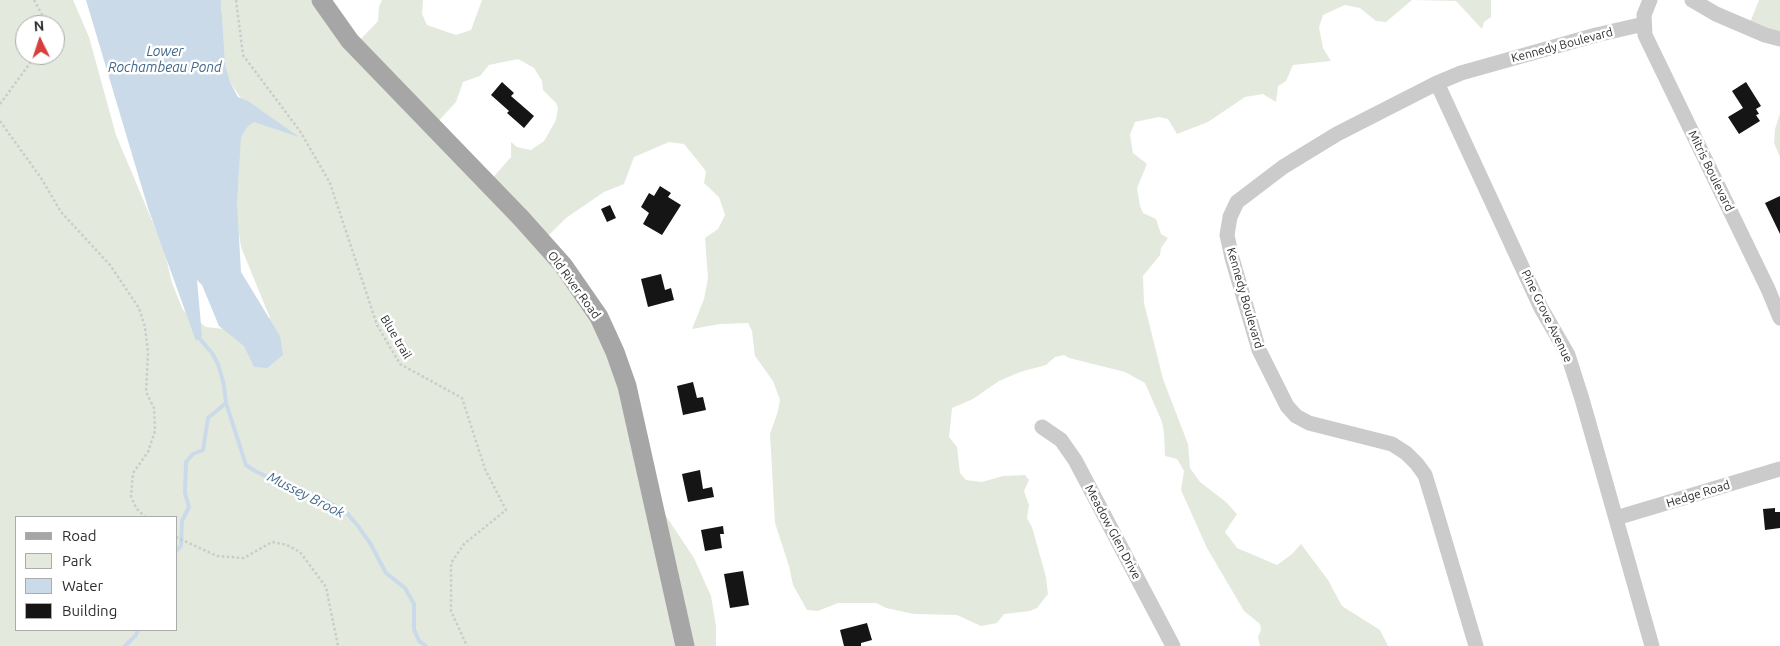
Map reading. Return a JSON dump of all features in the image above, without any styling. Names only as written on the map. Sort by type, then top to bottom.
[{"type":"main road","name":"Old River Road","points":[[321,0],[350,41],[521,218],[563,266],[603,326],[619,360],[627,386],[685,646]]},
{"type":"street","points":[[1644,24],[1644,15],[1650,0]]},
{"type":"street","points":[[1692,0],[1724,17],[1780,40]]},
{"type":"street","name":"Kennedy Boulevard","points":[[1476,646],[1425,475],[1406,453],[1392,444],[1309,424],[1296,416],[1287,406],[1259,350],[1232,258],[1227,235],[1230,217],[1237,202],[1283,166],[1337,134],[1438,83],[1461,73],[1596,35],[1644,24]]},
{"type":"street","name":"Mitris Boulevard","points":[[1644,24],[1646,35],[1774,287],[1780,318]]},
{"type":"street","name":"Pine Grove Avenue","points":[[1438,83],[1444,101],[1541,308],[1568,355],[1652,646]]},
{"type":"street","name":"Meadow Glen Drive","points":[[1042,427],[1061,440],[1075,460],[1173,646]]},
{"type":"street","name":"Hedge Road","points":[[1616,518],[1780,469]]},
{"type":"path","points":[[34,0],[42,15]]},
{"type":"path","name":"Blue trail","points":[[236,0],[243,55],[300,131],[330,183],[377,325],[400,364],[462,398],[485,469],[506,510],[464,544],[451,563],[451,611],[467,646]]},
{"type":"path","points":[[0,104],[29,65]]},
{"type":"path","points":[[0,121],[41,178],[61,212],[110,265],[139,308],[145,327],[148,354],[146,392],[154,408],[155,431],[148,452],[133,473],[131,496],[136,508],[144,516]]},
{"type":"path","points":[[178,538],[217,556],[244,558],[272,542],[287,545],[300,552],[326,587],[338,646]]},
{"type":"green space","points":[[0,0],[73,0],[89,37],[116,135],[164,249],[172,283],[183,310],[206,327],[233,330],[270,318],[241,247],[230,173],[229,147],[250,112],[220,67],[222,8],[218,0],[321,0],[357,43],[378,21],[379,7],[382,0],[423,0],[422,14],[427,25],[456,35],[471,30],[482,0],[1412,0],[1386,22],[1376,21],[1360,8],[1345,5],[1323,15],[1319,27],[1323,48],[1331,61],[1293,65],[1286,81],[1278,86],[1276,102],[1263,94],[1245,97],[1208,122],[1177,134],[1168,119],[1159,117],[1135,122],[1130,135],[1133,153],[1147,164],[1137,188],[1140,206],[1143,213],[1156,219],[1161,234],[1168,238],[1161,248],[1160,255],[1143,276],[1144,303],[1163,379],[1188,444],[1190,468],[1200,482],[1226,502],[1237,514],[1225,532],[1237,548],[1277,565],[1292,554],[1301,544],[1328,580],[1342,606],[1380,630],[1388,646],[1260,646],[1258,637],[1261,630],[1260,624],[1244,611],[1207,548],[1181,490],[1184,471],[1177,459],[1165,456],[1162,422],[1145,383],[1125,372],[1069,358],[1064,355],[1055,357],[1046,365],[1020,372],[999,381],[973,399],[952,408],[949,437],[957,447],[960,473],[966,480],[982,482],[1003,476],[1025,475],[1029,480],[1024,491],[1029,505],[1027,518],[1032,527],[1046,577],[1048,594],[1037,608],[1030,611],[1004,614],[997,623],[981,626],[957,615],[914,614],[886,608],[876,603],[838,603],[818,611],[807,610],[793,585],[775,523],[770,434],[780,400],[773,381],[755,356],[752,331],[748,323],[720,324],[692,329],[704,299],[708,278],[705,238],[718,229],[725,215],[719,197],[704,183],[706,172],[684,144],[669,142],[634,157],[624,184],[604,192],[566,218],[544,240],[563,265],[626,386],[684,646],[0,646]],"holes":[[[518,59],[534,68],[542,81],[543,90],[556,103],[558,108],[556,120],[544,141],[531,150],[517,147],[511,142],[511,157],[490,181],[435,125],[456,102],[463,82],[480,76],[489,65]]]},
{"type":"green space","points":[[1412,0],[1491,0],[1491,17],[1484,22],[1482,29],[1456,1]]},
{"type":"green space","points":[[1759,0],[1780,0],[1780,43],[1747,30]]},
{"type":"green space","points":[[1780,113],[1780,157],[1774,143],[1775,129]]},
{"type":"green space","points":[[660,507],[694,558],[711,596],[716,626],[716,646],[685,646]]},
{"type":"water","name":"Lower Rochambeau Pond","points":[[86,0],[221,0],[225,65],[230,82],[238,97],[248,101],[299,137],[254,122],[248,126],[241,137],[237,202],[241,272],[280,336],[283,355],[267,368],[254,367],[244,346],[219,326],[202,285],[197,280],[202,336],[196,341],[148,208]]},
{"type":"building","points":[[502,82],[514,93],[511,96],[534,116],[524,128],[491,95]]},
{"type":"building","points":[[1746,82],[1761,106],[1756,109],[1759,114],[1756,115],[1760,121],[1739,134],[1728,117],[1743,108],[1732,91]]},
{"type":"building","points":[[660,186],[671,193],[668,197],[681,205],[662,235],[643,224],[649,213],[641,207],[649,193],[654,196]]},
{"type":"building","points":[[1780,196],[1780,234],[1765,203]]},
{"type":"building","points":[[610,205],[616,218],[607,222],[601,209]]},
{"type":"building","points":[[661,274],[665,290],[671,288],[674,300],[648,307],[641,279]]},
{"type":"building","points":[[693,382],[697,398],[703,397],[706,410],[683,415],[677,386]]},
{"type":"building","points":[[700,470],[703,489],[712,487],[714,497],[688,502],[682,474]]},
{"type":"building","points":[[1775,508],[1775,512],[1780,512],[1780,528],[1765,530],[1763,509]]},
{"type":"building","points":[[723,526],[724,534],[720,534],[722,548],[705,551],[701,530]]},
{"type":"building","points":[[743,571],[749,605],[730,608],[724,574]]},
{"type":"building","points":[[867,623],[872,640],[861,643],[861,646],[844,646],[840,630]]},
{"type":"waterway","name":"Mussey Brook","points":[[199,338],[212,353],[218,364],[224,385],[226,403],[246,465],[287,486],[321,498],[346,512],[370,543],[386,573],[405,588],[414,604],[414,629],[419,641],[426,646]]},
{"type":"waterway","points":[[178,549],[181,546],[182,521],[189,507],[185,493],[186,462],[193,454],[203,450],[208,418],[226,403]]},
{"type":"waterway","points":[[125,646],[138,631]]}]
